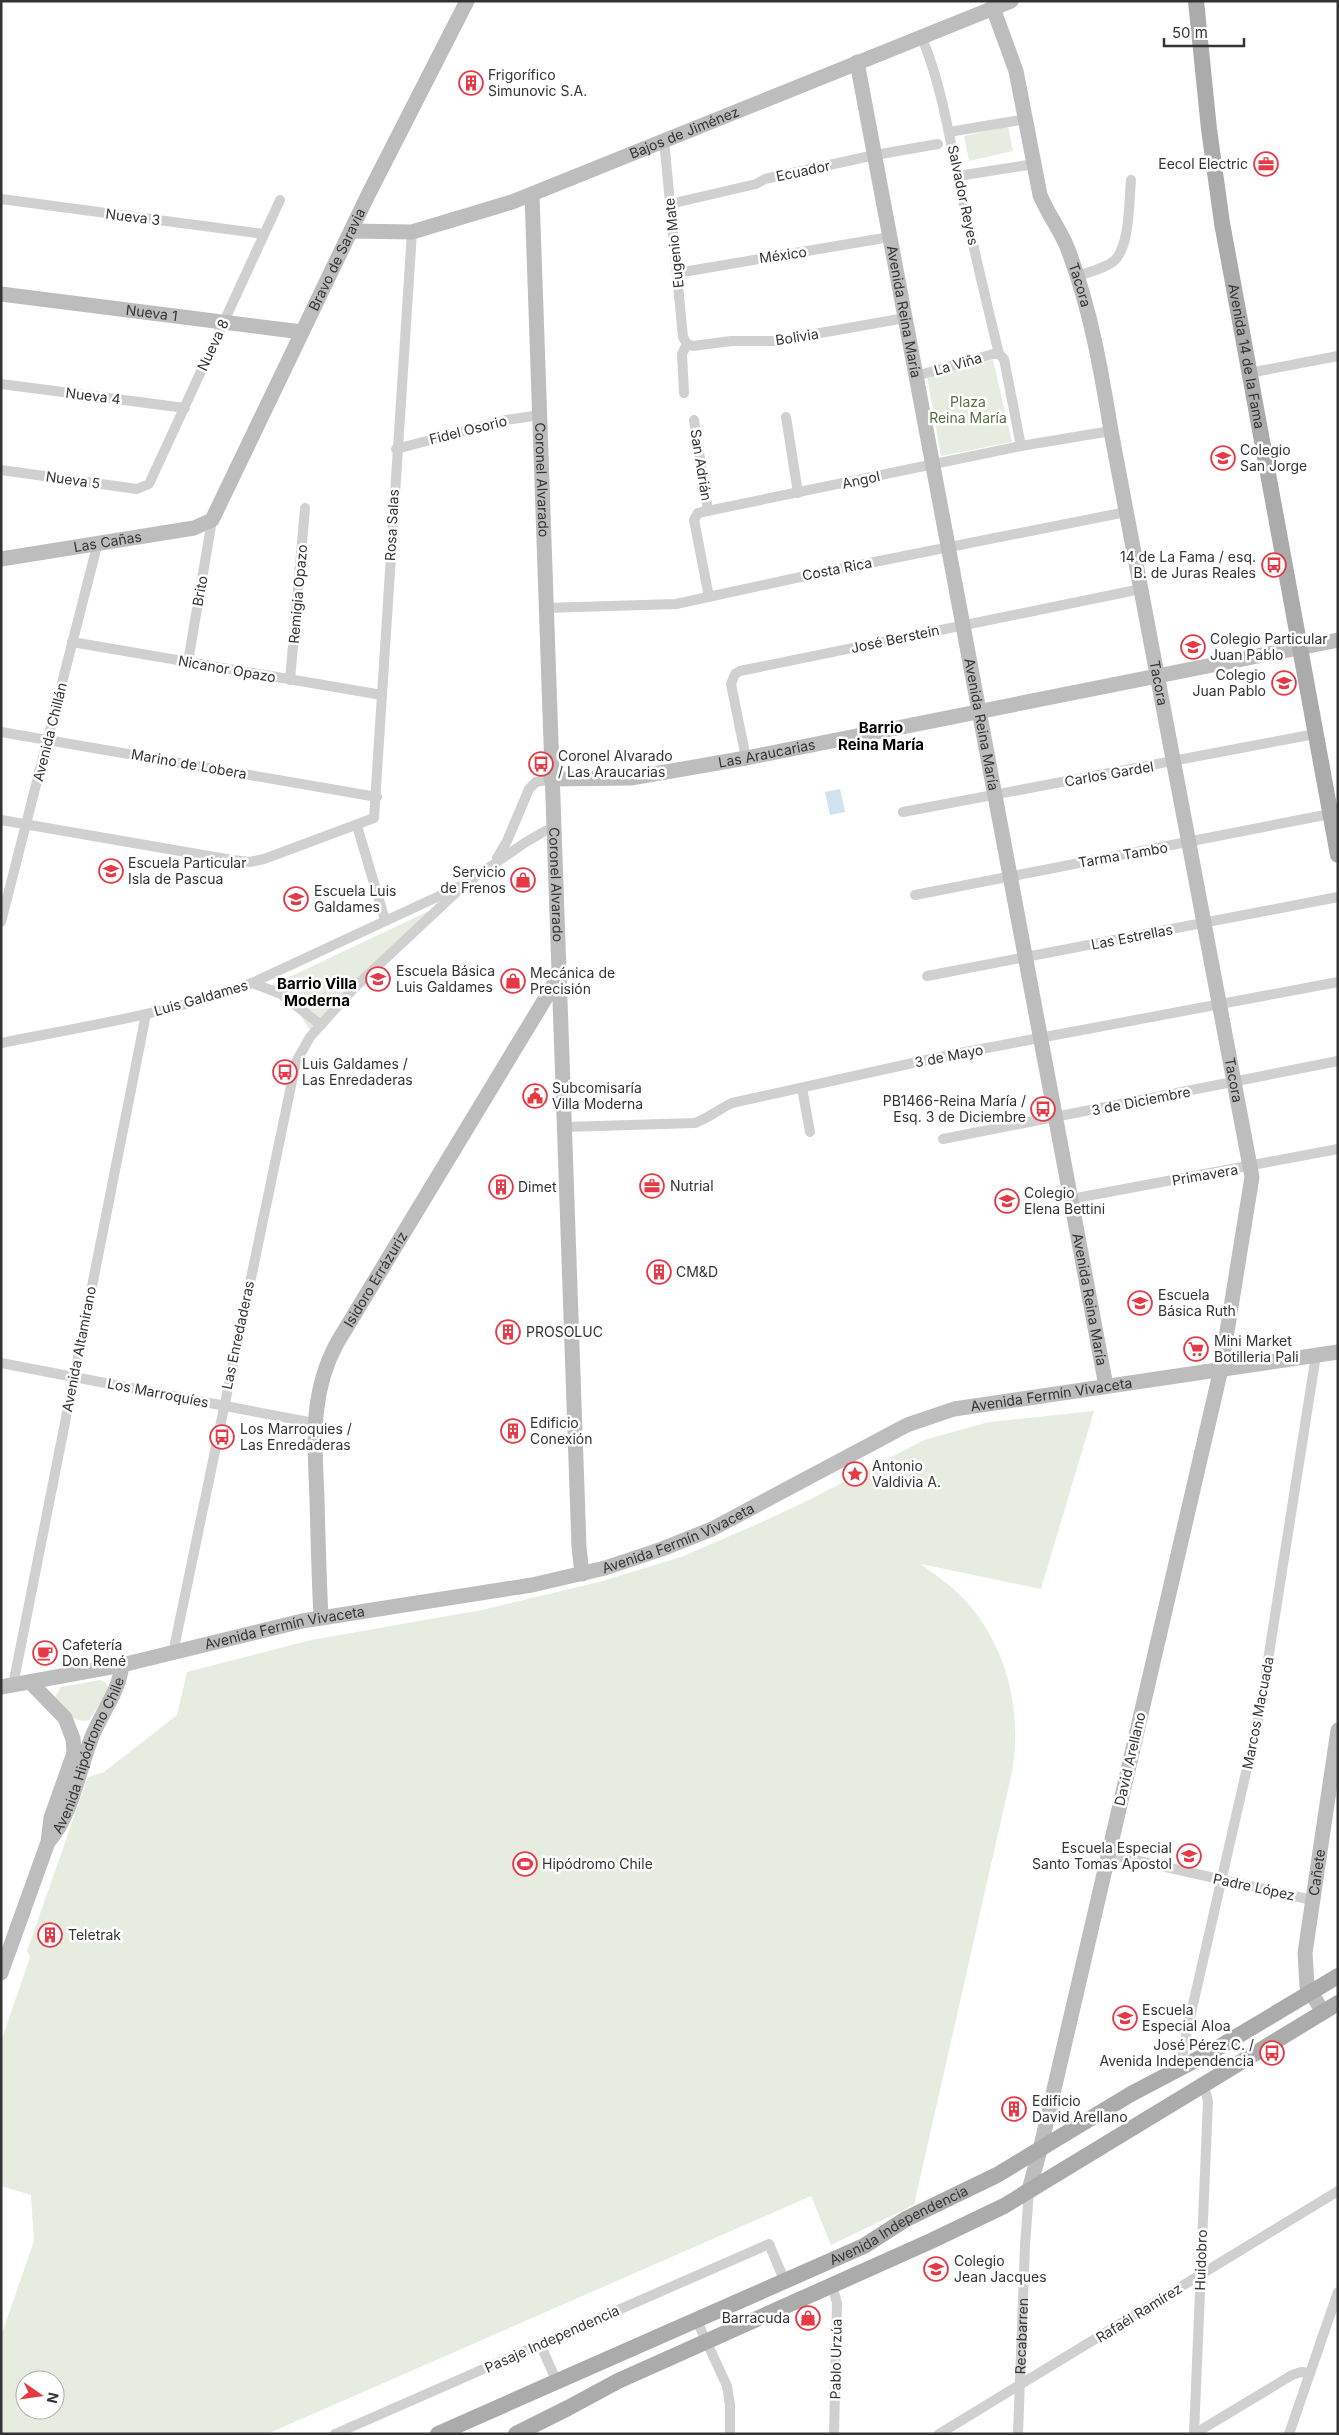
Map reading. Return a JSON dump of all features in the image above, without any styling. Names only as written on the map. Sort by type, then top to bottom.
[{"type":"main road","name":"Avenida 14 de la Fama","points":[[1196,1],[1211,148],[1222,223],[1338,855]]},
{"type":"main road","name":"Avenida Independencia","points":[[438,2434],[864,2246],[906,2219],[997,2175],[1131,2094],[1184,2066],[1338,1976]]},
{"type":"main road","name":"Avenida Independencia","points":[[516,2434],[618,2381],[962,2227],[1029,2190],[1204,2086],[1338,2003]]},
{"type":"street","name":"Bravo de Saravia","points":[[212,520],[351,231],[467,1]]},
{"type":"street","name":"Bajos de Jiménez","points":[[351,231],[412,232],[532,195],[1011,1]]},
{"type":"street","name":"Tacora","points":[[994,8],[1014,65],[1044,205],[1069,252],[1094,328],[1126,512],[1252,1167],[1252,1188],[1221,1369]]},
{"type":"street","name":"Salvador Reyes","points":[[922,38],[940,88],[958,176],[1000,354],[1004,359],[1021,446]]},
{"type":"street","name":"Avenida Reina María","points":[[857,62],[1106,1386]]},
{"type":"street","points":[[949,132],[1026,119]]},
{"type":"street","name":"Eugenio Mate","points":[[664,140],[683,337],[687,344]]},
{"type":"street","name":"Ecuador","points":[[670,204],[756,184],[765,179],[875,155],[938,144]]},
{"type":"street","points":[[958,176],[1034,164]]},
{"type":"street","points":[[1077,276],[1110,263],[1120,254],[1124,240],[1131,180]]},
{"type":"street","name":"Coronel Alvarado","points":[[532,195],[551,779],[560,976],[579,1547],[582,1574]]},
{"type":"street","name":"Nueva 3","points":[[1,199],[264,234]]},
{"type":"street","name":"Nueva 8","points":[[145,487],[151,481],[280,200]]},
{"type":"street","name":"Rosa Salas","points":[[357,826],[374,818],[377,797],[396,449],[412,232]]},
{"type":"street","name":"México","points":[[677,273],[890,237]]},
{"type":"street","name":"Nueva 1","points":[[1,294],[302,332]]},
{"type":"street","name":"Bolivia","points":[[687,344],[693,346],[731,341],[775,341],[905,318]]},
{"type":"street","points":[[684,393],[682,354],[687,344]]},
{"type":"street","name":"La Viña","points":[[916,376],[993,354],[1000,354]]},
{"type":"street","points":[[1249,373],[1338,356]]},
{"type":"street","name":"Nueva 4","points":[[1,384],[185,408]]},
{"type":"street","name":"Fidel Osorio","points":[[396,449],[498,422],[540,415]]},
{"type":"street","points":[[786,417],[798,493]]},
{"type":"street","name":"San Adrián","points":[[694,420],[708,511]]},
{"type":"street","name":"Angol","points":[[708,511],[1021,446],[1111,431]]},
{"type":"street","name":"Nueva 5","points":[[1,470],[137,489],[145,487]]},
{"type":"street","name":"Remigia Opazo","points":[[290,680],[305,508]]},
{"type":"street","points":[[708,511],[698,513],[694,518],[709,597]]},
{"type":"street","name":"Costa Rica","points":[[545,608],[658,606],[1126,512]]},
{"type":"street","name":"Las Cañas","points":[[1,559],[194,528],[212,520]]},
{"type":"street","name":"Brito","points":[[188,662],[212,520]]},
{"type":"street","name":"Avenida Chillán","points":[[1,922],[98,542]]},
{"type":"street","name":"José Berstein","points":[[746,758],[731,684],[737,672],[963,624],[1141,589]]},
{"type":"street","name":"Las Araucarias","points":[[551,779],[630,778],[746,758],[1338,640]]},
{"type":"street","name":"Nicanor Opazo","points":[[72,642],[382,695]]},
{"type":"street","name":"Marino de Lobera","points":[[1,732],[377,797]]},
{"type":"street","name":"Carlos Gardel","points":[[903,812],[1315,734]]},
{"type":"street","name":"Luis Galdames","points":[[495,862],[507,841],[529,789],[536,782],[551,779]]},
{"type":"street","name":"Tarma Tambo","points":[[915,895],[1330,814]]},
{"type":"street","points":[[1,820],[241,862],[264,859],[357,826],[385,920]]},
{"type":"street","name":"Luis Galdames","points":[[1,1042],[146,1014],[217,996],[252,983],[465,884],[539,834],[553,829]]},
{"type":"street","name":"Las Enredaderas","points":[[173,1653],[294,1068],[304,1046],[321,1024],[355,987],[465,884]]},
{"type":"street","name":"Las Estrellas","points":[[927,976],[1338,897]]},
{"type":"street","name":"Isidoro Errázuriz","points":[[321,1617],[314,1423],[322,1375],[337,1343],[560,976]]},
{"type":"street","name":"3 de Mayo","points":[[565,1127],[695,1123],[707,1119],[720,1108],[732,1103],[949,1055],[1338,982]]},
{"type":"street","points":[[252,983],[281,994],[321,1024]]},
{"type":"street","points":[[536,1016],[548,1010],[555,1012],[561,1018]]},
{"type":"street","name":"Avenida Altamirano","points":[[7,1686],[74,1377],[146,1014]]},
{"type":"street","name":"3 de Diciembre","points":[[943,1138],[1338,1061]]},
{"type":"street","points":[[802,1088],[810,1132]]},
{"type":"street","name":"Primavera","points":[[1071,1199],[1252,1167],[1338,1149]]},
{"type":"street","name":"Avenida Fermín Vivaceta","points":[[7,1686],[122,1665],[321,1617],[532,1585],[582,1574],[662,1550],[712,1529],[918,1420],[968,1406],[1338,1352]]},
{"type":"street","name":"Marcos Macuada","points":[[1184,2066],[1182,2059],[1184,2044],[1262,1702],[1316,1355]]},
{"type":"street","name":"Los Marroquíes","points":[[1,1363],[314,1423]]},
{"type":"street","name":"David Arellano","points":[[1040,2150],[1221,1369]]},
{"type":"street","name":"Avenida Hipódromo Chile","points":[[48,1842],[61,1824],[93,1733],[118,1687],[122,1665]]},
{"type":"street","name":"Avenida Hipódromo Chile","points":[[1,1973],[48,1842],[51,1818],[72,1760],[74,1746],[65,1718],[30,1682]]},
{"type":"street","name":"Cañete","points":[[1323,2012],[1310,1993],[1304,1972],[1312,1900],[1338,1730]]},
{"type":"street","name":"Padre López","points":[[1108,1854],[1312,1900]]},
{"type":"street","name":"Huidobro","points":[[1194,2434],[1208,2101],[1204,2086]]},
{"type":"street","name":"Recabarren","points":[[1018,2434],[1029,2190],[1040,2150]]},
{"type":"street","name":"Rafaél Ramírez","points":[[939,2434],[1338,2191]]},
{"type":"street","name":"Pasaje Independencia","points":[[334,2434],[769,2244],[785,2282]]},
{"type":"street","name":"Pablo Urzúa","points":[[832,2285],[837,2303],[834,2434]]},
{"type":"street","points":[[1289,2434],[1338,2292]]},
{"type":"street","points":[[697,2321],[708,2341],[729,2392],[730,2434]]},
{"type":"street","points":[[540,2344],[557,2382]]},
{"type":"street","points":[[1194,2434],[1292,2375],[1301,2372],[1310,2373]]},
{"type":"green space","points":[[1008,126],[1013,151],[969,161],[964,136]]},
{"type":"green space","name":"Plaza Reina María","points":[[993,360],[1012,442],[941,456],[927,377]]},
{"type":"green space","points":[[431,910],[313,1035],[297,1010],[264,989]]},
{"type":"green space","name":"Hipódromo Chile","points":[[1094,1411],[1041,1589],[921,1564],[960,1595],[976,1613],[989,1633],[1000,1655],[1013,1700],[1015,1748],[1012,1772],[914,2205],[831,2245],[811,2196],[267,2434],[1,2434],[1,2336],[34,2241],[31,2195],[1,2186],[1,2042],[30,1957],[27,1951],[88,1777],[104,1772],[177,1715],[187,1672],[311,1640],[482,1610],[599,1582],[681,1557],[809,1500],[924,1440],[989,1422]]},
{"type":"green space","points":[[100,1680],[104,1681],[109,1692],[89,1720],[83,1721],[73,1718],[55,1697],[61,1687]]},
{"type":"water","points":[[840,789],[845,812],[830,815],[825,792]]},
{"type":"place","name":"Frigorífico Simunovic S.A.","points":[[471,83]]},
{"type":"place","name":"Eecol Electric","points":[[1266,164]]},
{"type":"place","name":"Colegio San Jorge","points":[[1223,458]]},
{"type":"place","name":"14 de La Fama / esq. B. de Juras Reales","points":[[1274,565]]},
{"type":"place","name":"Colegio Particular Juan Pablo","points":[[1193,647]]},
{"type":"place","name":"Colegio Juan Pablo","points":[[1284,683]]},
{"type":"place","name":"Coronel Alvarado / Las Araucarias","points":[[541,764]]},
{"type":"place","name":"Escuela Particular Isla de Pascua","points":[[111,871]]},
{"type":"place","name":"Servicio de Frenos","points":[[523,880]]},
{"type":"place","name":"Escuela Luis Galdames","points":[[296,899]]},
{"type":"place","name":"Escuela Básica Luis Galdames","points":[[378,979]]},
{"type":"place","name":"Mecánica de Precisión","points":[[513,981]]},
{"type":"place","name":"Luis Galdames / Las Enredaderas","points":[[285,1072]]},
{"type":"place","name":"Subcomisaría Villa Moderna","points":[[535,1096]]},
{"type":"place","name":"PB1466-Reina María / Esq. 3 de Diciembre","points":[[1043,1109]]},
{"type":"place","name":"Nutrial","points":[[652,1186]]},
{"type":"place","name":"Dimet","points":[[501,1187]]},
{"type":"place","name":"Colegio Elena Bettini","points":[[1007,1201]]},
{"type":"place","name":"CM&D","points":[[659,1272]]},
{"type":"place","name":"Escuela Básica Ruth","points":[[1140,1303]]},
{"type":"place","name":"PROSOLUC","points":[[508,1332]]},
{"type":"place","name":"Mini Market Botilleria Pali","points":[[1196,1349]]},
{"type":"place","name":"Edificio Conexión","points":[[513,1431]]},
{"type":"place","name":"Los Marroquies / Las Enredaderas","points":[[222,1437]]},
{"type":"place","name":"Antonio Valdivia A.","points":[[855,1474]]},
{"type":"place","name":"Cafetería Don René","points":[[45,1653]]},
{"type":"place","name":"Escuela Especial Santo Tomas Apostol","points":[[1189,1856]]},
{"type":"place","name":"Hipódromo Chile","points":[[525,1864]]},
{"type":"place","name":"Teletrak","points":[[50,1935]]},
{"type":"place","name":"Escuela Especial Aloa","points":[[1125,2018]]},
{"type":"place","name":"José Pérez C. / Avenida Independencia","points":[[1272,2053]]},
{"type":"place","name":"Edificio David Arellano","points":[[1014,2109]]},
{"type":"place","name":"Colegio Jean Jacques","points":[[936,2269]]},
{"type":"place","name":"Barracuda","points":[[808,2318]]},
{"type":"district","name":"Barrio Reina María","points":[[881,736]]},
{"type":"district","name":"Barrio Villa Moderna","points":[[317,992]]}]
